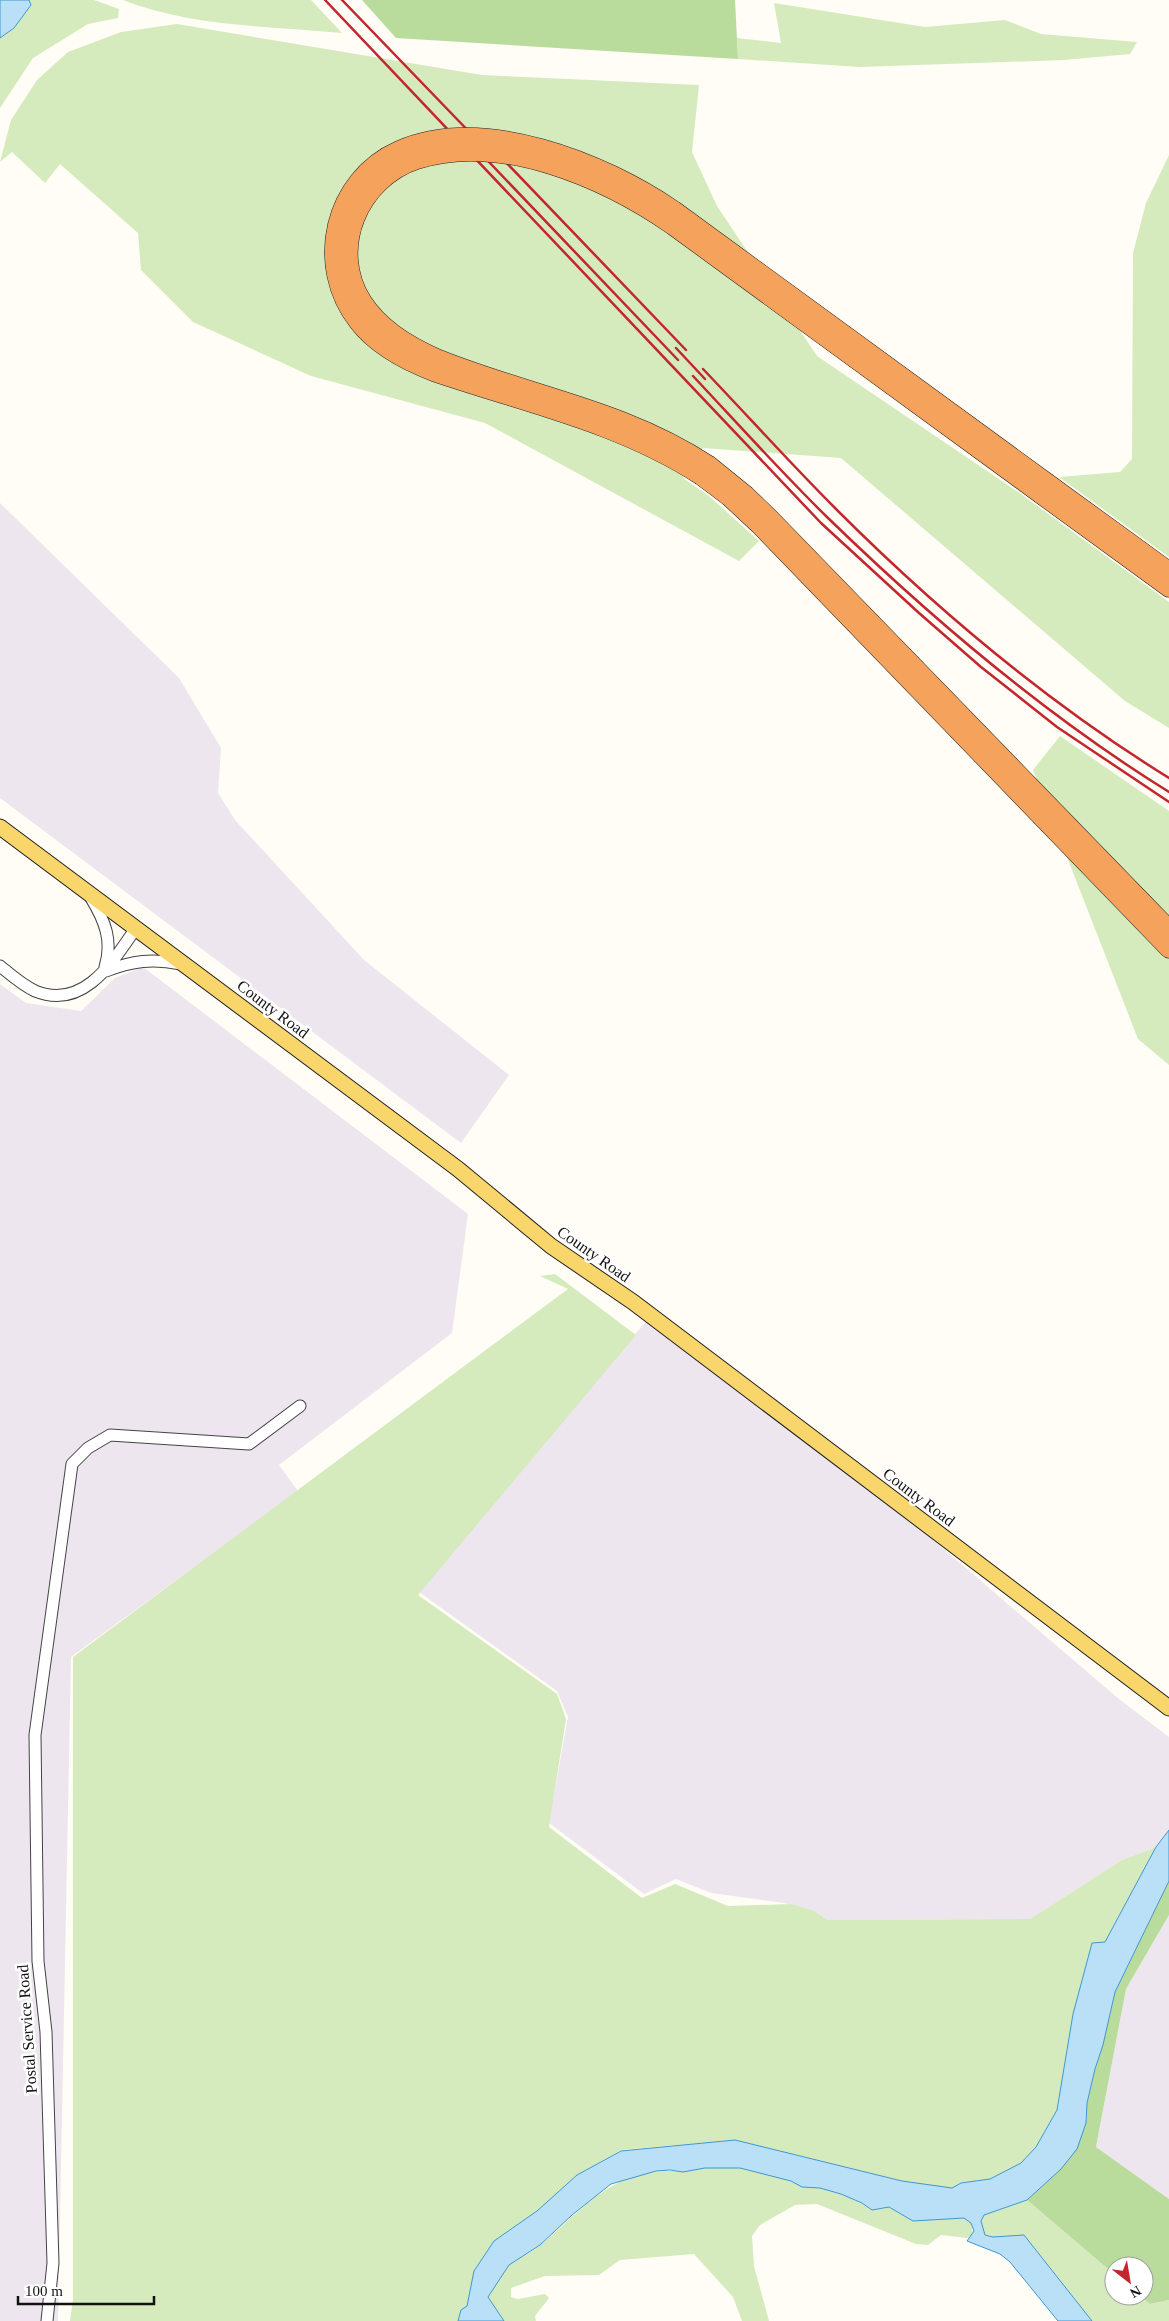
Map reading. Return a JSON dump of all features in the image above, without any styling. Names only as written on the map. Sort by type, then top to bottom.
[{"type":"highway","points":[[1169,588],[1044,488],[674,210],[643,190],[601,170],[562,155],[523,145],[492,140],[456,138],[430,140],[400,149],[382,159],[360,179],[348,195],[339,215],[334,236],[333,257],[336,277],[346,306],[374,338],[398,356],[426,369],[622,434],[705,471],[742,492],[768,516],[1169,929]]},
{"type":"highway","points":[[705,471],[729,498],[758,525],[1169,948]]},
{"type":"highway","points":[[1044,488],[1169,571]]},
{"type":"main road","name":"County Road","points":[[0,827],[458,1169],[551,1246],[633,1302],[1169,1708]]},
{"type":"street","points":[[88,892],[104,922],[108,936],[109,950],[104,971]]},
{"type":"street","points":[[0,966],[35,991],[58,994],[78,991],[86,987],[104,971],[136,928]]},
{"type":"street","points":[[104,971],[147,959],[185,965]]},
{"type":"street","name":"Postal Service Road","points":[[47,2321],[54,2263],[46,2032],[38,1961],[35,1735],[72,1464],[88,1448],[110,1435],[248,1444],[300,1406]]},
{"type":"shaded area","points":[[0,503],[179,678],[221,748],[218,793],[235,820],[364,960],[509,1075],[461,1143],[0,798]]},
{"type":"shaded area","points":[[143,967],[468,1214],[452,1333],[279,1465],[298,1491],[71,1657],[58,2321],[0,2321],[0,984],[26,1003],[81,1011],[115,978]]},
{"type":"shaded area","points":[[647,1320],[912,1522],[1119,1699],[1169,1737],[1169,1830],[1156,1847],[1122,1860],[1030,1919],[827,1920],[815,1911],[784,1903],[711,1893],[676,1879],[644,1894],[549,1823],[568,1717],[557,1691],[419,1592]]},
{"type":"shaded area","points":[[1169,1915],[1169,2199],[1096,2147],[1126,1989]]},
{"type":"green space","points":[[29,0],[94,0],[119,9],[118,18],[88,24],[33,58],[0,108],[0,38],[14,28],[31,5]]},
{"type":"green space","points":[[123,0],[311,0],[342,33],[259,27],[176,16]]},
{"type":"green space","points":[[362,0],[735,0],[738,59],[396,38]]},
{"type":"green space","points":[[774,3],[925,27],[1005,20],[1041,34],[1137,42],[1130,54],[1064,60],[860,67],[738,59],[737,38],[781,43]]},
{"type":"green space","points":[[177,24],[482,75],[699,85],[692,152],[717,206],[817,356],[1021,494],[1169,602],[1169,728],[1125,701],[841,458],[703,448],[683,478],[709,496],[759,541],[739,561],[485,423],[311,376],[193,322],[141,270],[138,233],[60,164],[45,183],[12,152],[0,162],[11,120],[37,80],[68,52],[121,32]]},
{"type":"green space","points":[[1169,155],[1169,557],[1059,477],[1120,472],[1132,459],[1133,253],[1146,203]]},
{"type":"green space","points":[[1060,736],[1169,811],[1169,1065],[1138,1039],[1033,770]]},
{"type":"green space","points":[[555,1274],[636,1335],[418,1595],[557,1694],[566,1719],[549,1827],[642,1898],[675,1884],[728,1906],[791,1904],[815,1911],[827,1920],[1030,1919],[1122,1860],[1156,1847],[1105,1943],[1092,1943],[1073,2014],[1057,2110],[1036,2147],[1021,2163],[990,2179],[961,2183],[952,2188],[902,2181],[735,2140],[621,2150],[577,2175],[537,2211],[494,2241],[474,2271],[467,2306],[461,2310],[458,2321],[70,2321],[73,2299],[73,1657],[568,1289],[540,1276]]},
{"type":"green space","points":[[1169,1881],[1169,1915],[1126,1989],[1096,2147],[1169,2199],[1169,2300],[1154,2303],[1154,2256],[1104,2256],[1104,2265],[1027,2200],[1061,2169],[1086,2123],[1087,2103],[1115,1992]]},
{"type":"green space","points":[[705,2168],[753,2170],[791,2181],[802,2187],[820,2188],[841,2194],[862,2203],[872,2210],[889,2207],[913,2221],[964,2218],[971,2223],[973,2235],[967,2238],[941,2235],[928,2245],[916,2244],[817,2204],[795,2205],[760,2225],[752,2236],[754,2266],[769,2321],[742,2321],[733,2297],[694,2254],[620,2260],[599,2275],[545,2276],[511,2288],[511,2297],[518,2299],[545,2294],[549,2298],[535,2316],[536,2321],[504,2321],[488,2297],[506,2268],[539,2246],[583,2207],[607,2189],[634,2176],[661,2171]]},
{"type":"green space","points":[[1027,2200],[1104,2265],[1104,2306],[1154,2306],[1154,2303],[1169,2300],[1169,2321],[1092,2321],[1024,2235],[993,2237],[985,2235],[981,2221],[984,2215]]},
{"type":"water","points":[[0,0],[29,0],[31,5],[14,28],[0,38]]},
{"type":"water","points":[[1169,1830],[1169,1881],[1115,1992],[1087,2103],[1086,2123],[1077,2149],[1061,2169],[1027,2200],[984,2215],[981,2221],[985,2235],[993,2237],[1024,2235],[1092,2321],[1058,2321],[1010,2262],[1000,2254],[967,2241],[974,2231],[971,2223],[964,2218],[913,2221],[889,2207],[872,2210],[862,2203],[841,2194],[820,2188],[802,2187],[791,2181],[740,2168],[705,2168],[683,2172],[670,2170],[656,2171],[611,2184],[572,2215],[540,2245],[509,2265],[488,2297],[504,2321],[458,2321],[461,2310],[467,2306],[474,2271],[494,2241],[537,2211],[577,2175],[621,2151],[735,2140],[902,2181],[952,2188],[961,2183],[990,2179],[1021,2163],[1036,2147],[1057,2110],[1073,2014],[1092,1943],[1105,1942],[1156,1847]]},
{"type":"railway","points":[[325,0],[821,523],[981,667],[1057,727],[1169,802]]},
{"type":"railway","points":[[342,0],[479,142]]},
{"type":"railway","points":[[477,132],[686,350]]},
{"type":"railway","points":[[469,141],[678,360]]},
{"type":"railway","points":[[676,348],[705,379]]},
{"type":"railway","points":[[703,369],[873,546],[953,618],[994,653],[1080,718],[1169,778]]},
{"type":"railway","points":[[693,376],[828,518],[949,629],[1078,731],[1169,792]]}]
